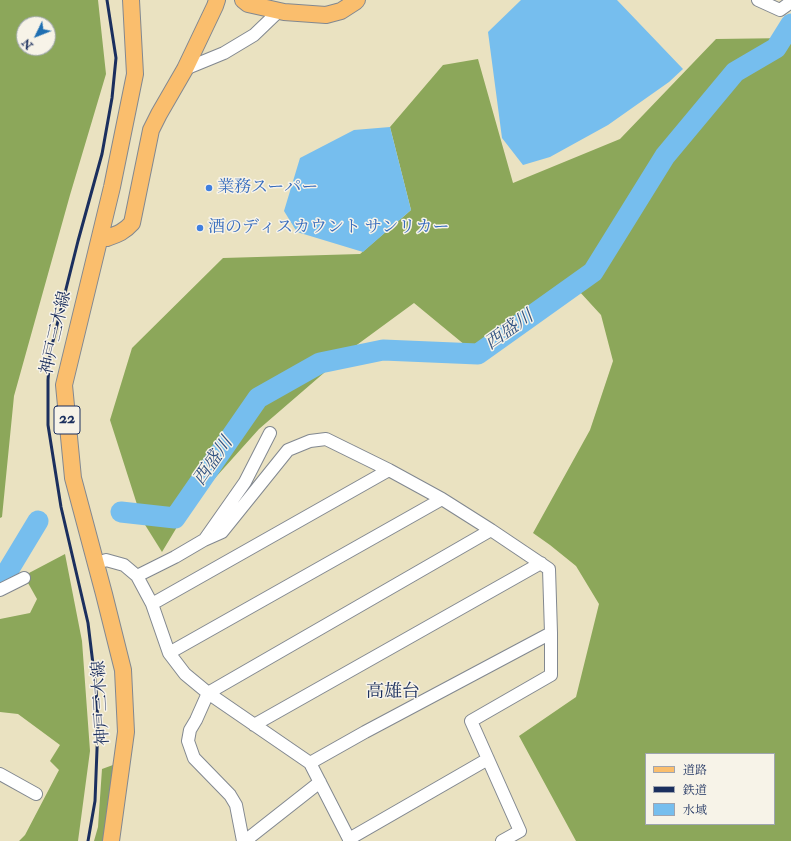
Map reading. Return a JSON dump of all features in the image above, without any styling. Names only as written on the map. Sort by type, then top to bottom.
[{"type":"main road","name":"神戸三木線","points":[[111,841],[126,732],[122,670],[73,478],[64,384],[103,239],[135,74],[131,0]]},
{"type":"main road","points":[[103,239],[126,230],[132,223],[151,130],[158,114],[185,69],[217,0]]},
{"type":"main road","points":[[243,0],[248,4],[284,12],[326,15],[341,11],[357,0]]},
{"type":"street","points":[[758,0],[780,10],[791,2]]},
{"type":"street","points":[[185,69],[224,53],[254,35],[279,11]]},
{"type":"street","points":[[204,540],[245,482],[270,432]]},
{"type":"street","points":[[137,576],[222,532],[288,450],[310,440],[326,439],[389,470],[442,499],[541,563],[549,569],[551,675],[470,721],[520,831],[502,841]]},
{"type":"street","points":[[152,604],[389,470]]},
{"type":"street","points":[[169,653],[442,499]]},
{"type":"street","points":[[320,782],[244,841],[236,805],[230,795],[194,758],[188,741],[190,730],[208,693],[491,530]]},
{"type":"street","points":[[96,564],[106,560],[124,565],[137,576],[152,604],[169,653],[185,674],[208,693],[310,763],[349,840],[488,759]]},
{"type":"street","points":[[254,725],[541,563]]},
{"type":"street","points":[[0,590],[24,578]]},
{"type":"street","points":[[310,763],[551,633]]},
{"type":"street","points":[[0,774],[36,794]]},
{"type":"green space","points":[[0,0],[98,0],[106,74],[70,195],[14,396],[2,517],[0,518]]},
{"type":"green space","points":[[791,38],[791,841],[576,841],[519,736],[576,697],[599,604],[576,566],[533,533],[590,430],[613,361],[601,315],[579,291],[471,350],[414,303],[354,347],[259,429],[189,507],[162,552],[142,520],[110,420],[132,348],[223,258],[360,254],[411,210],[390,127],[443,65],[478,59],[513,183],[620,139],[716,39]]},
{"type":"green space","points":[[65,554],[82,641],[90,751],[78,841],[19,841],[25,835],[59,770],[50,761],[60,745],[18,714],[0,712],[0,619],[30,613],[37,599],[28,583],[29,573]]},
{"type":"green space","points":[[113,765],[104,841],[94,841],[98,827],[102,769]]},
{"type":"water","points":[[521,0],[617,0],[683,69],[669,82],[608,125],[550,157],[523,165],[502,138],[488,32]]},
{"type":"water","points":[[390,127],[411,210],[363,252],[297,232],[284,211],[300,158],[354,130]]},
{"type":"waterway","name":"西盛川","points":[[121,512],[175,518],[258,398],[320,363],[383,350],[478,354],[593,272],[665,156],[735,72],[776,48],[791,24]]},
{"type":"waterway","name":"西盛川","points":[[0,577],[6,574],[38,521]]},
{"type":"railway","points":[[88,841],[95,801],[98,724],[96,689],[88,623],[61,507],[48,425],[48,380],[50,353],[78,241],[102,154],[112,98],[116,58],[107,0]]},
{"type":"place","name":"業務スーパー","points":[[209,188]]},
{"type":"place","name":"酒のディスカウント サンリカー","points":[[200,228]]},
{"type":"district","name":"高雄台","points":[[393,693]]}]
